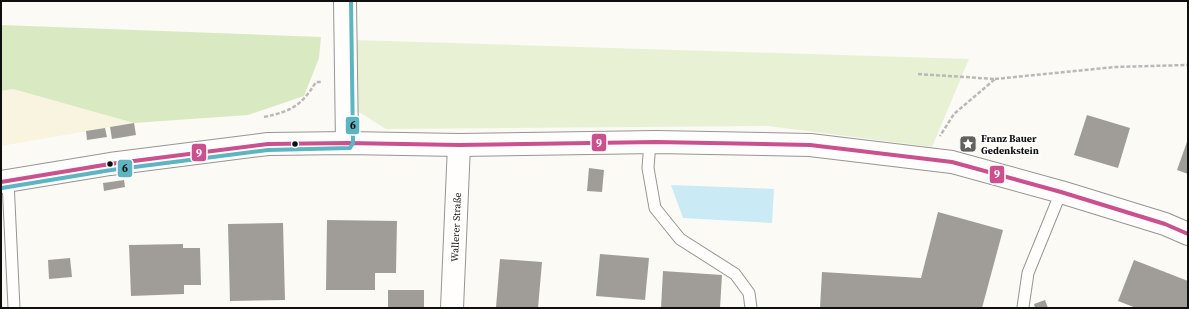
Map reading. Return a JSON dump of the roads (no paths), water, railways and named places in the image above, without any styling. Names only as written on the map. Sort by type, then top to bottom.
[{"type":"street","points":[[345,1],[347,143]]},
{"type":"street","points":[[5,181],[110,164],[268,144],[347,143],[458,145],[650,142],[810,145],[952,162],[1061,192],[1165,224],[1188,234]]},
{"type":"street","name":"Wallerer Straße","points":[[452,308],[458,145]]},
{"type":"lane","points":[[650,142],[648,168],[655,208],[680,239],[735,274],[749,293],[751,308]]},
{"type":"lane","points":[[5,181],[14,308]]},
{"type":"lane","points":[[1023,307],[1028,273],[1061,192]]},
{"type":"water","points":[[671,185],[774,189],[772,223],[683,218]]},
{"type":"place","name":"Franz Bauer Gedenkstein","points":[[968,144]]}]
